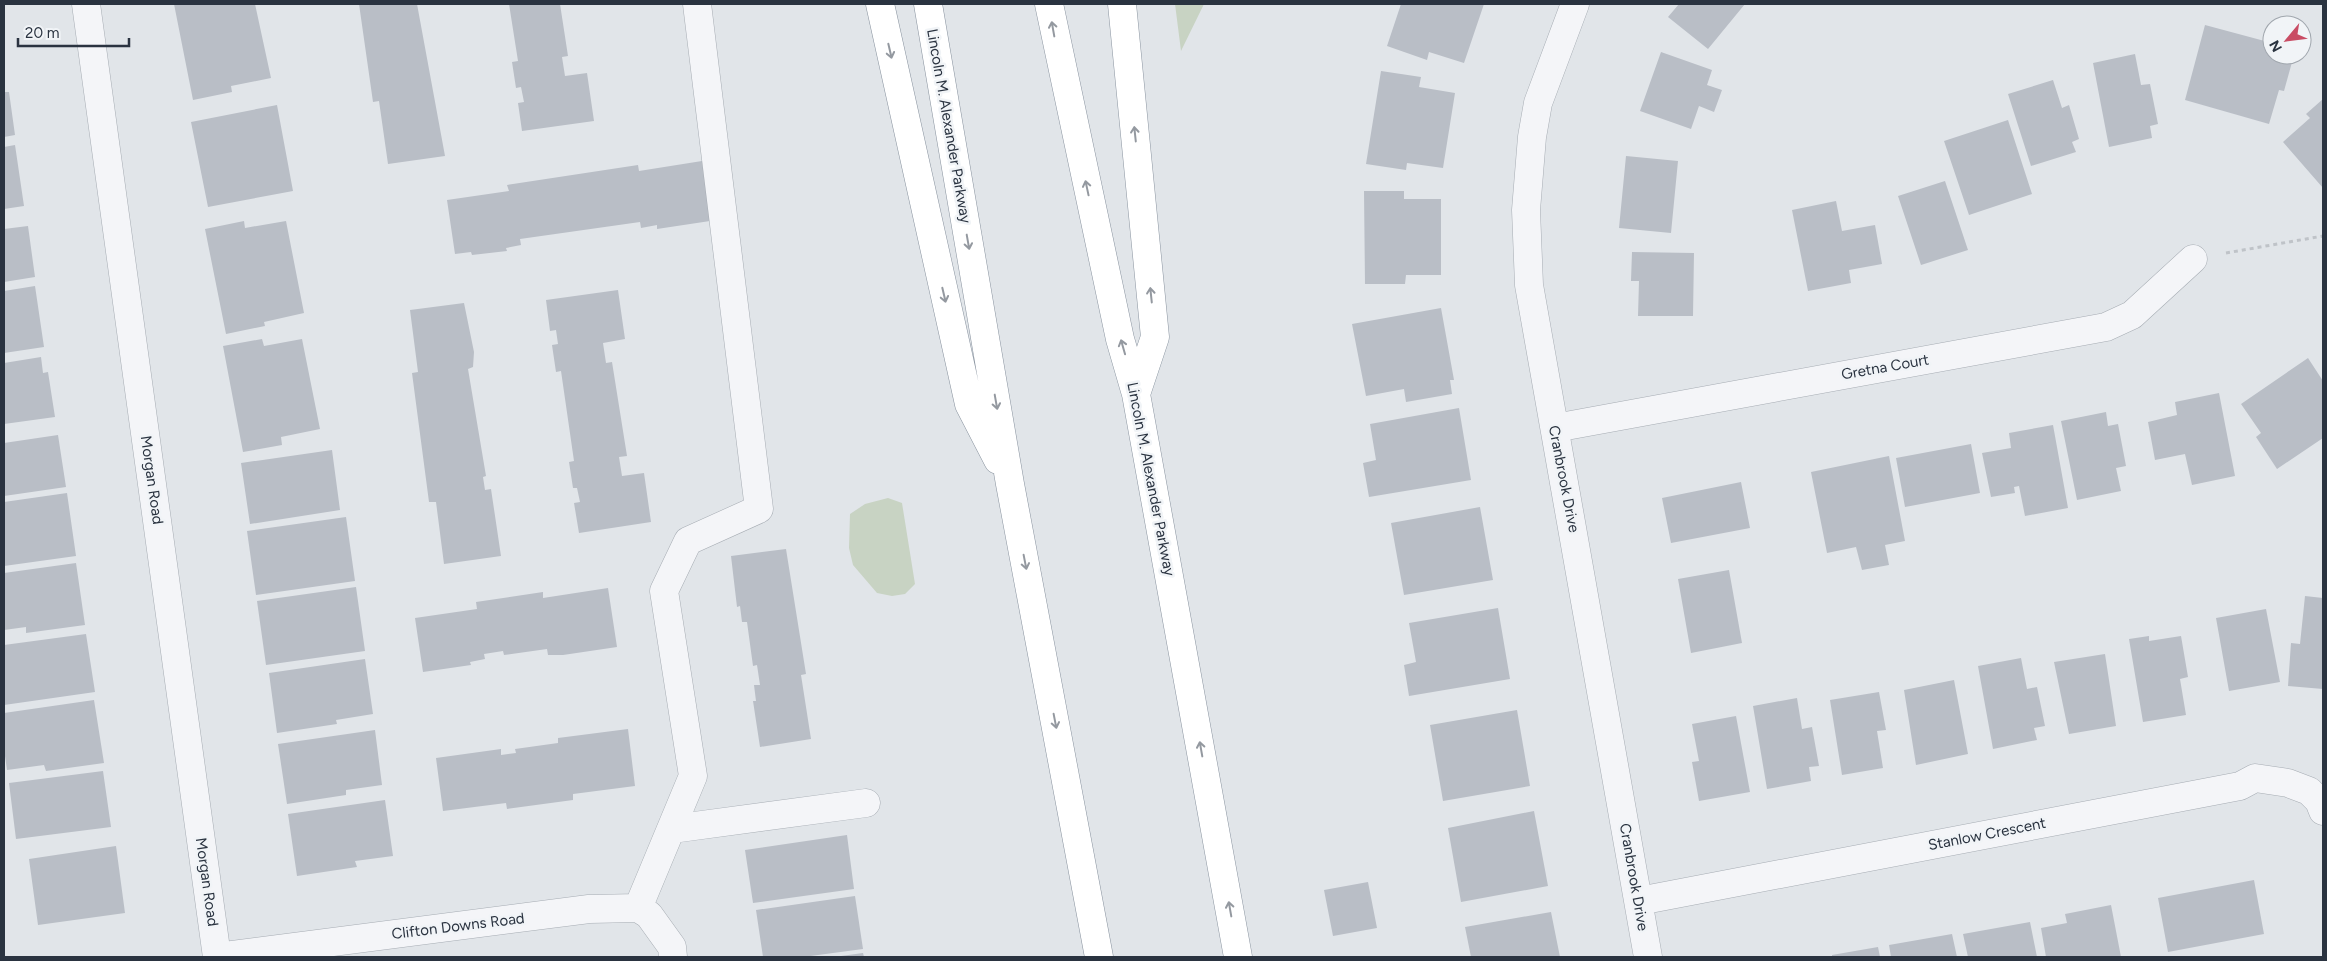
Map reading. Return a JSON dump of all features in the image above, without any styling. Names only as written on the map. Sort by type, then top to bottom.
[{"type":"highway","points":[[880,4],[969,404],[1010,484]]},
{"type":"highway","name":"Lincoln M. Alexander Parkway","points":[[928,4],[1010,484],[1099,957]]},
{"type":"highway","name":"Lincoln M. Alexander Parkway","points":[[1049,4],[1120,339],[1136,394],[1238,957]]},
{"type":"highway","points":[[1122,4],[1155,337],[1136,394]]},
{"type":"street","name":"Morgan Road","points":[[86,4],[217,957]]},
{"type":"street","points":[[673,957],[672,947],[649,915],[638,908],[693,776],[664,591],[688,541],[759,509],[697,4]]},
{"type":"street","name":"Cranbrook Drive","points":[[1576,4],[1538,103],[1532,137],[1526,210],[1529,284],[1549,406],[1555,428],[1648,957]]},
{"type":"street","name":"Gretna Court","points":[[1555,428],[2106,327],[2132,315],[2193,259]]},
{"type":"street","name":"Stanlow Crescent","points":[[1638,901],[2240,786],[2255,778],[2288,783],[2309,791],[2319,801],[2323,811]]},
{"type":"street","points":[[672,829],[866,803]]},
{"type":"street","name":"Clifton Downs Road","points":[[217,957],[589,909],[638,908]]},
{"type":"path","points":[[2193,259],[2323,236]]},
{"type":"green space","points":[[1175,4],[1204,4],[1181,51]]},
{"type":"green space","points":[[888,498],[902,503],[915,584],[905,594],[892,596],[877,593],[853,565],[849,548],[850,514],[865,504]]},
{"type":"building","points":[[174,4],[255,4],[271,78],[231,86],[232,92],[193,100]]},
{"type":"building","points":[[359,4],[417,4],[445,156],[388,164],[379,101],[373,102]]},
{"type":"building","points":[[509,4],[560,4],[568,56],[562,57],[565,76],[587,73],[594,121],[522,131],[518,103],[524,102],[521,87],[516,88],[512,62],[518,61]]},
{"type":"building","points":[[1401,4],[1484,4],[1464,63],[1429,52],[1427,60],[1387,46]]},
{"type":"building","points":[[1679,4],[1745,4],[1708,49],[1668,17]]},
{"type":"building","points":[[2205,25],[2262,40],[2262,65],[2291,65],[2284,91],[2279,90],[2269,124],[2185,100]]},
{"type":"building","points":[[1661,52],[1712,70],[1707,85],[1722,90],[1714,112],[1699,106],[1691,129],[1640,111]]},
{"type":"building","points":[[2135,54],[2141,85],[2150,84],[2158,124],[2150,126],[2152,138],[2109,147],[2093,63]]},
{"type":"building","points":[[1381,71],[1421,77],[1419,87],[1455,93],[1443,168],[1407,163],[1406,170],[1366,164]]},
{"type":"building","points":[[2053,80],[2062,108],[2069,105],[2079,139],[2072,142],[2076,152],[2031,166],[2008,94]]},
{"type":"building","points":[[4,92],[9,92],[15,135],[4,137]]},
{"type":"building","points":[[2323,99],[2323,188],[2283,142],[2310,118],[2306,114]]},
{"type":"building","points":[[277,105],[293,191],[208,207],[191,122]]},
{"type":"building","points":[[2008,120],[2032,194],[1969,215],[1944,141]]},
{"type":"building","points":[[15,145],[24,206],[4,209],[4,147]]},
{"type":"building","points":[[1626,156],[1678,161],[1671,233],[1619,228]]},
{"type":"building","points":[[702,161],[710,221],[657,229],[657,225],[641,228],[640,222],[520,239],[521,245],[506,248],[507,251],[472,255],[471,252],[455,254],[447,200],[509,191],[507,185],[638,165],[639,171]]},
{"type":"building","points":[[1945,181],[1968,250],[1921,265],[1898,196]]},
{"type":"building","points":[[1364,191],[1404,191],[1404,199],[1441,199],[1441,275],[1406,275],[1405,284],[1365,284]]},
{"type":"building","points":[[1836,201],[1842,231],[1875,225],[1882,264],[1849,270],[1851,283],[1808,291],[1792,210]]},
{"type":"building","points":[[244,221],[245,228],[286,221],[304,313],[264,322],[265,326],[226,334],[205,229]]},
{"type":"building","points":[[28,226],[35,277],[4,282],[4,229]]},
{"type":"building","points":[[1632,252],[1694,253],[1693,316],[1638,316],[1639,281],[1631,281]]},
{"type":"building","points":[[35,286],[44,347],[4,353],[4,291]]},
{"type":"building","points":[[618,290],[625,339],[603,343],[606,363],[612,362],[627,456],[619,457],[622,476],[644,473],[651,522],[579,533],[574,503],[580,502],[577,488],[573,488],[569,462],[574,461],[561,371],[556,372],[552,345],[558,344],[556,330],[550,331],[546,300]]},
{"type":"building","points":[[464,303],[474,352],[473,367],[468,369],[486,476],[483,477],[485,490],[491,489],[501,556],[444,564],[436,502],[429,502],[412,373],[418,372],[410,310]]},
{"type":"building","points":[[1441,308],[1454,380],[1450,380],[1452,394],[1406,402],[1404,389],[1366,396],[1352,324]]},
{"type":"building","points":[[262,339],[264,346],[302,339],[320,429],[281,437],[282,445],[243,452],[223,346]]},
{"type":"building","points":[[41,357],[43,373],[48,372],[55,417],[4,424],[4,363]]},
{"type":"building","points":[[2308,358],[2323,381],[2323,438],[2277,469],[2256,437],[2261,433],[2241,404]]},
{"type":"building","points":[[2219,393],[2235,476],[2192,485],[2185,454],[2155,460],[2148,422],[2177,415],[2175,402]]},
{"type":"building","points":[[1459,408],[1471,480],[1369,497],[1363,463],[1376,460],[1370,424]]},
{"type":"building","points":[[2106,412],[2108,426],[2118,424],[2126,466],[2116,468],[2121,491],[2077,500],[2061,421]]},
{"type":"building","points":[[2053,425],[2068,508],[2025,516],[2019,486],[2014,487],[2015,493],[1991,497],[1982,453],[2011,448],[2009,433]]},
{"type":"building","points":[[58,435],[66,487],[4,496],[4,443]]},
{"type":"building","points":[[1971,444],[1980,493],[1905,507],[1896,458]]},
{"type":"building","points":[[332,450],[340,510],[250,524],[241,463]]},
{"type":"building","points":[[1889,456],[1905,541],[1885,545],[1889,565],[1862,570],[1856,547],[1827,553],[1811,472]]},
{"type":"building","points":[[1741,482],[1750,528],[1671,543],[1662,498]]},
{"type":"building","points":[[67,493],[76,556],[4,566],[4,502]]},
{"type":"building","points":[[1480,507],[1493,580],[1404,595],[1391,523]]},
{"type":"building","points":[[346,517],[355,581],[256,595],[247,531]]},
{"type":"building","points":[[786,549],[806,674],[801,675],[811,739],[760,747],[753,701],[756,701],[754,685],[760,685],[757,665],[753,666],[747,622],[742,622],[740,606],[737,607],[731,556]]},
{"type":"building","points":[[76,563],[85,625],[26,633],[26,627],[4,630],[4,573]]},
{"type":"building","points":[[1729,570],[1742,643],[1691,653],[1678,579]]},
{"type":"building","points":[[356,587],[365,651],[266,665],[257,601]]},
{"type":"building","points":[[608,588],[617,647],[563,655],[548,655],[547,649],[504,655],[503,651],[484,654],[485,659],[470,662],[471,665],[423,672],[415,618],[477,609],[476,602],[543,592],[543,598]]},
{"type":"building","points":[[2305,596],[2323,598],[2323,689],[2288,686],[2291,643],[2300,644]]},
{"type":"building","points":[[1498,608],[1510,679],[1409,696],[1404,665],[1416,662],[1409,623]]},
{"type":"building","points":[[2266,609],[2280,682],[2229,691],[2216,618]]},
{"type":"building","points":[[86,634],[95,692],[4,705],[4,645]]},
{"type":"building","points":[[2149,636],[2149,641],[2181,636],[2188,677],[2180,679],[2186,715],[2143,722],[2129,639]]},
{"type":"building","points":[[2105,654],[2116,726],[2069,734],[2054,662]]},
{"type":"building","points":[[2021,658],[2027,689],[2037,687],[2045,726],[2034,728],[2037,740],[1993,749],[1978,666]]},
{"type":"building","points":[[365,659],[373,714],[336,720],[337,724],[277,733],[269,673]]},
{"type":"building","points":[[1954,680],[1968,754],[1916,765],[1904,690]]},
{"type":"building","points":[[1879,692],[1886,730],[1877,731],[1883,768],[1842,775],[1830,700]]},
{"type":"building","points":[[1797,698],[1802,729],[1812,727],[1819,766],[1809,767],[1811,781],[1767,789],[1753,706]]},
{"type":"building","points":[[94,700],[104,763],[46,771],[44,765],[7,770],[4,749],[4,713]]},
{"type":"building","points":[[1517,710],[1530,786],[1443,801],[1430,725]]},
{"type":"building","points":[[1736,716],[1750,792],[1699,801],[1692,762],[1699,761],[1692,724]]},
{"type":"building","points":[[628,729],[635,786],[573,794],[573,800],[507,809],[506,803],[443,811],[436,758],[501,749],[501,755],[516,753],[515,749],[558,743],[558,738]]},
{"type":"building","points":[[375,730],[382,785],[346,790],[346,795],[287,804],[278,744]]},
{"type":"building","points":[[103,771],[111,827],[16,839],[9,783]]},
{"type":"building","points":[[385,800],[393,856],[355,861],[357,867],[297,876],[288,814]]},
{"type":"building","points":[[1534,811],[1548,886],[1461,902],[1448,828]]},
{"type":"building","points":[[847,835],[854,889],[753,903],[745,850]]},
{"type":"building","points":[[116,846],[125,913],[38,925],[29,859]]},
{"type":"building","points":[[2254,880],[2264,934],[2168,952],[2158,898]]},
{"type":"building","points":[[1368,882],[1377,928],[1333,936],[1324,890]]},
{"type":"building","points":[[855,896],[863,949],[803,957],[763,957],[756,910]]},
{"type":"building","points":[[2111,905],[2121,957],[2046,957],[2041,928],[2067,923],[2065,914]]},
{"type":"building","points":[[1551,912],[1560,957],[1471,957],[1465,927]]},
{"type":"building","points":[[2030,922],[2037,957],[1968,957],[1963,934]]},
{"type":"building","points":[[1952,934],[1957,957],[1891,957],[1889,945]]},
{"type":"building","points":[[1878,947],[1880,957],[1832,957],[1832,955]]},
{"type":"building","points":[[863,953],[864,957],[841,957],[841,956]]}]
